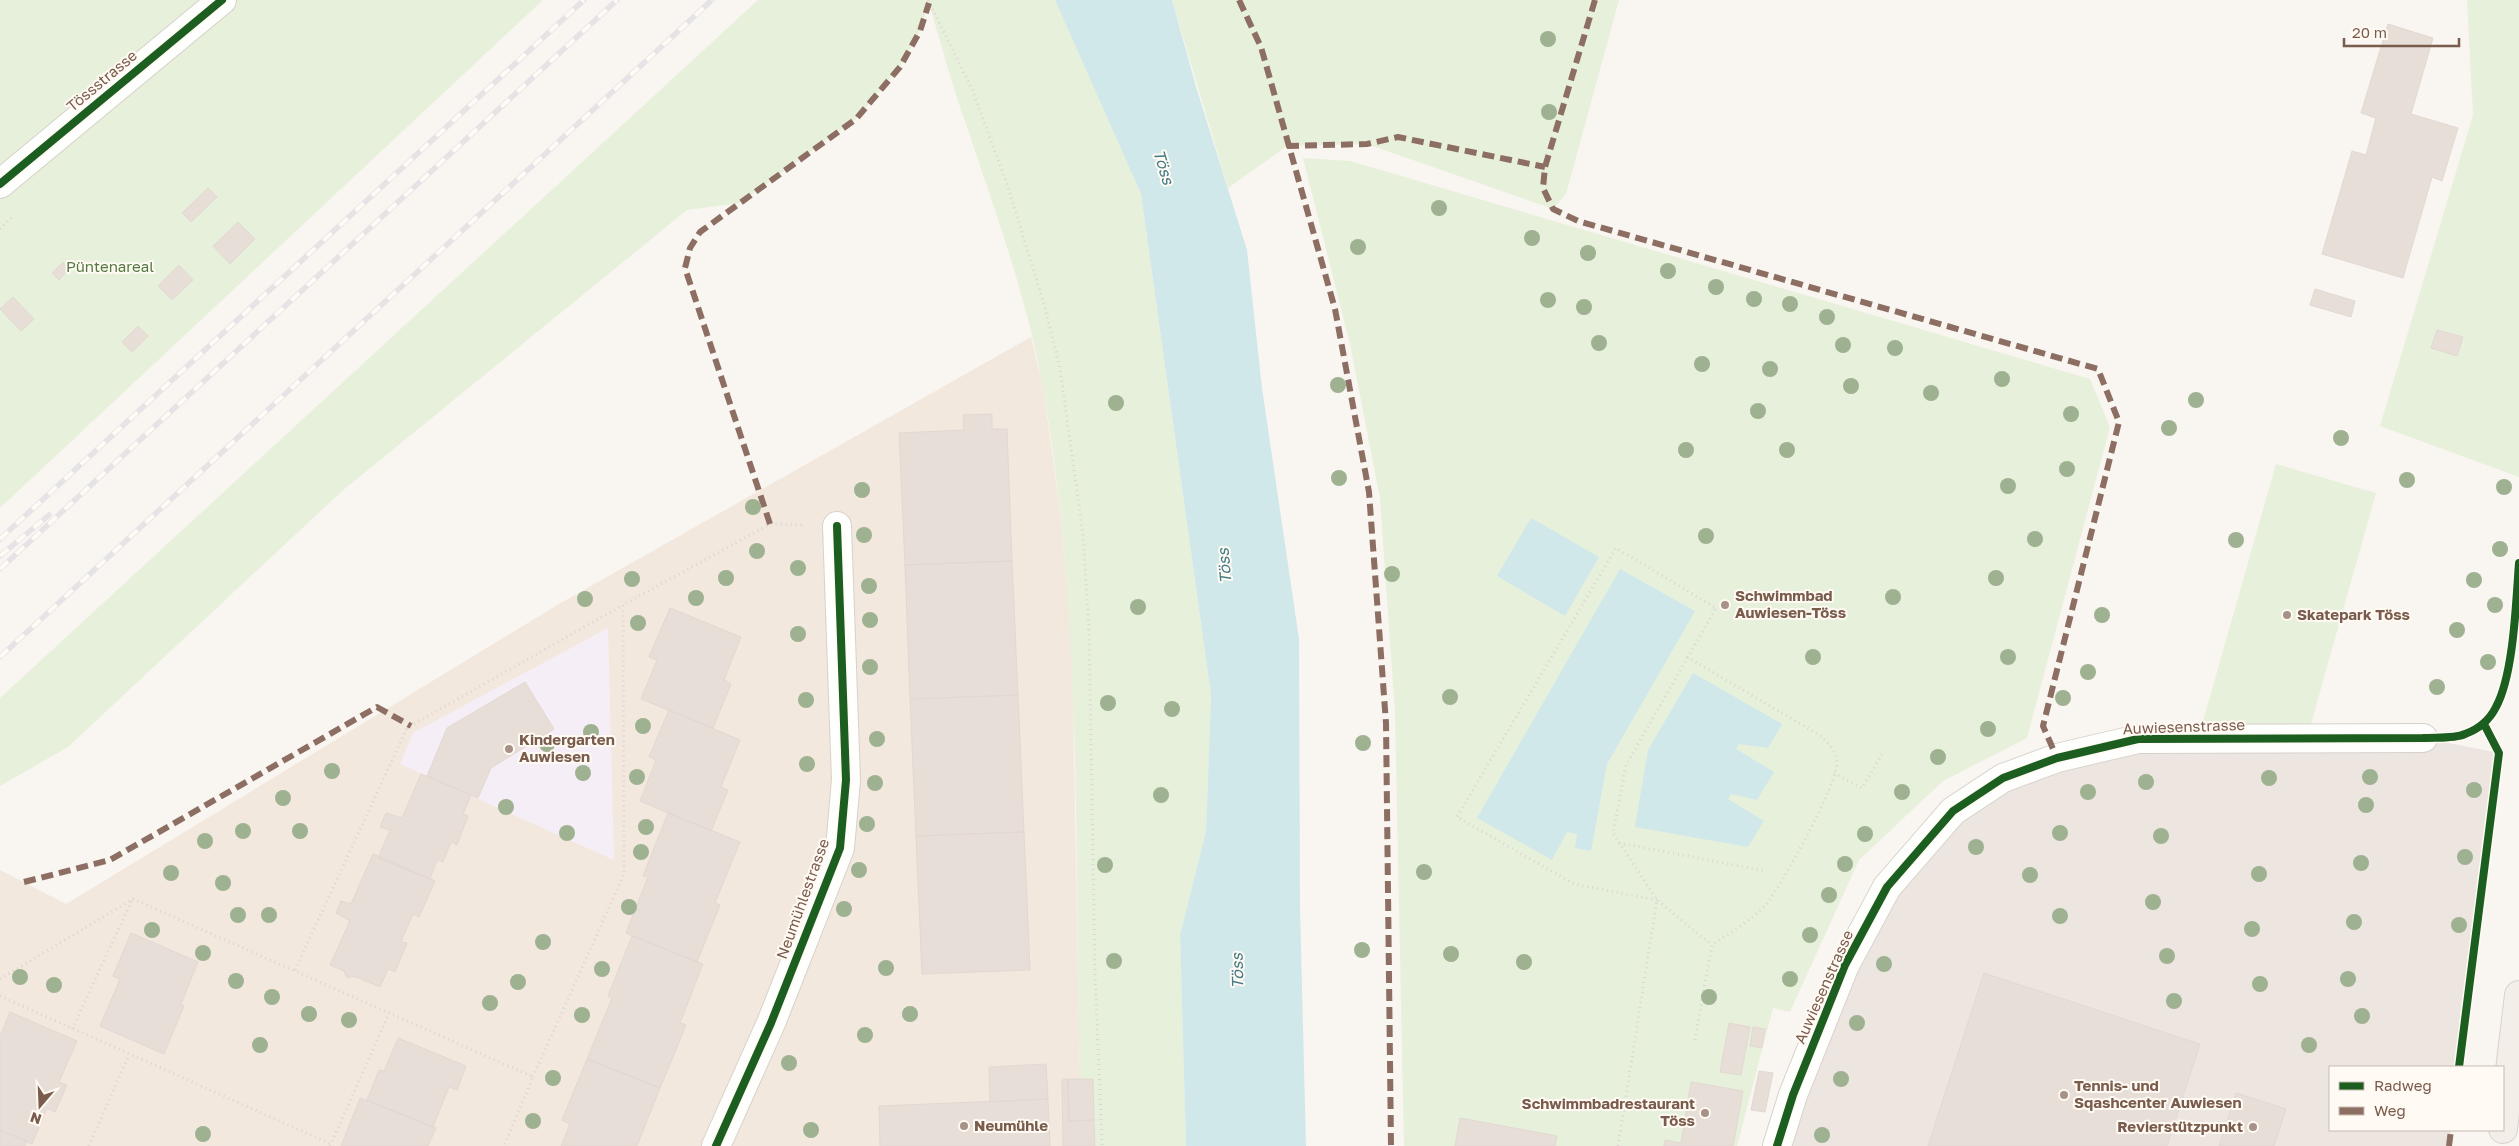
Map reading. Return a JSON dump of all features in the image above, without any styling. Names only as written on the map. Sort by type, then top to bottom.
[{"type":"main road","points":[[2504,1121],[2519,995]]},
{"type":"main road","points":[[2501,1146],[2503,1131]]},
{"type":"street","name":"Tössstrasse","points":[[0,184],[222,0]]},
{"type":"street","name":"Neumühlestrasse","points":[[716,1146],[771,1023],[840,848],[846,780],[838,526]]},
{"type":"street","name":"Auwiesenstrasse","points":[[1777,1146],[1793,1095],[1845,965],[1888,886],[1953,811],[2003,778],[2057,758],[2138,739],[2423,738]]},
{"type":"path","points":[[928,0],[972,89],[1008,187],[1044,304],[1061,378],[1083,535],[1089,630],[1094,962],[1102,1146]]},
{"type":"path","points":[[295,970],[407,728],[770,524],[838,526]]},
{"type":"path","points":[[1657,900],[1574,884],[1457,817],[1616,548],[1716,608],[1626,764],[1613,833],[1657,900],[1712,945]]},
{"type":"path","points":[[504,1146],[533,1076],[624,874],[623,605]]},
{"type":"path","points":[[1687,658],[1821,736],[1832,748],[1837,762],[1812,826],[1767,905],[1712,945],[1694,1044]]},
{"type":"path","points":[[1834,773],[1862,788],[1884,750]]},
{"type":"path","points":[[1619,843],[1766,871]]},
{"type":"path","points":[[133,899],[533,1076]]},
{"type":"path","points":[[0,979],[133,899]]},
{"type":"path","points":[[72,1029],[133,899]]},
{"type":"path","points":[[1618,1146],[1657,900]]},
{"type":"path","points":[[0,996],[330,1145],[389,1013]]},
{"type":"path","points":[[89,1146],[130,1055]]},
{"type":"shaded area","points":[[1031,337],[1043,386],[1061,517],[1072,644],[1080,1079],[1092,1078],[1094,1146],[0,1146],[0,870],[66,904],[559,604]]},
{"type":"shaded area","name":"Kindergarten Auwiesen","points":[[608,628],[614,860],[400,764],[413,733]]},
{"type":"shaded area","points":[[2423,738],[2499,753],[2459,1066],[2329,1066],[2329,1131],[2451,1131],[2449,1146],[1777,1146],[1845,965],[1953,811],[2116,743]]},
{"type":"green space","name":"Püntenareal","points":[[0,0],[543,0],[0,508]]},
{"type":"green space","points":[[758,0],[1055,0],[1141,194],[1211,695],[1206,831],[1180,935],[1186,1146],[1094,1146],[1092,1078],[1080,1079],[1071,646],[1056,474],[1043,388],[1019,287],[956,94],[929,3],[920,31],[900,67],[856,119],[740,203],[687,210],[342,491],[68,747],[0,786],[0,698]]},
{"type":"green space","points":[[1172,0],[1619,0],[1566,194],[1553,209],[1367,144],[1287,146],[1228,188]]},
{"type":"green space","points":[[2467,0],[2519,0],[2519,477],[2380,426],[2473,115]]},
{"type":"green space","name":"Schwimmbad Auwiesen-Töss","points":[[1303,158],[1350,161],[2090,379],[2110,427],[2027,738],[1943,781],[1859,860],[1790,1012],[1773,1008],[1737,1146],[1404,1146],[1395,713],[1380,498],[1350,344]]},
{"type":"green space","name":"Skatepark Töss","points":[[2276,464],[2376,493],[2307,738],[2198,739]]},
{"type":"water","name":"Töss","points":[[1055,0],[1172,0],[1197,90],[1247,250],[1262,388],[1299,639],[1300,907],[1306,1146],[1186,1146],[1180,935],[1206,831],[1211,695],[1141,194]]},
{"type":"water","points":[[1531,518],[1599,557],[1565,616],[1497,576]]},
{"type":"water","points":[[1620,569],[1695,611],[1607,764],[1591,851],[1575,848],[1577,834],[1567,832],[1552,860],[1477,818]]},
{"type":"water","points":[[1693,673],[1782,724],[1768,748],[1739,744],[1736,749],[1774,772],[1757,800],[1731,794],[1728,799],[1764,821],[1748,847],[1635,827],[1648,750]]},
{"type":"building","points":[[2388,24],[2433,38],[2411,114],[2458,128],[2442,181],[2432,177],[2403,278],[2322,254],[2352,151],[2366,155],[2376,118],[2361,113]]},
{"type":"building","points":[[208,188],[217,197],[191,222],[182,213]]},
{"type":"building","points":[[238,222],[255,239],[230,264],[213,246]]},
{"type":"building","points":[[63,262],[69,269],[59,280],[52,273]]},
{"type":"building","points":[[179,265],[193,280],[172,300],[158,286]]},
{"type":"building","points":[[2315,289],[2355,301],[2351,317],[2310,305]]},
{"type":"building","points":[[13,297],[34,319],[21,331],[0,309]]},
{"type":"building","points":[[138,326],[148,336],[132,352],[122,342]]},
{"type":"building","points":[[2437,330],[2463,337],[2457,356],[2431,348]]},
{"type":"building","points":[[992,414],[992,429],[1007,429],[1012,561],[905,565],[899,433],[964,430],[963,415]]},
{"type":"building","points":[[1012,561],[1018,695],[910,699],[905,565]]},
{"type":"building","points":[[670,608],[741,637],[724,680],[731,684],[713,728],[641,699],[657,660],[649,657]]},
{"type":"building","name":"Kindergarten Auwiesen","points":[[525,682],[554,729],[491,768],[478,798],[427,776],[447,728]]},
{"type":"building","points":[[1018,695],[1024,832],[916,836],[910,699]]},
{"type":"building","points":[[669,710],[740,740],[721,787],[728,790],[711,831],[640,801],[656,760],[649,757]]},
{"type":"building","points":[[421,774],[471,795],[463,814],[468,816],[457,845],[451,842],[443,862],[437,860],[430,879],[378,858],[390,830],[380,827],[386,813],[402,818]]},
{"type":"building","points":[[668,813],[740,842],[715,903],[720,905],[697,962],[626,933],[648,877],[643,876]]},
{"type":"building","points":[[1024,832],[1030,970],[922,974],[916,836]]},
{"type":"building","points":[[373,854],[435,881],[419,917],[413,914],[401,942],[407,943],[395,972],[388,969],[380,987],[354,976],[347,978],[344,971],[330,965],[350,921],[336,913],[341,901],[351,904]]},
{"type":"building","points":[[131,933],[198,962],[181,1004],[184,1006],[164,1054],[100,1026],[120,979],[113,976]]},
{"type":"building","points":[[632,936],[703,964],[680,1023],[686,1025],[660,1088],[587,1059],[612,998],[608,996]]},
{"type":"building","name":"Tennis- und Sqashcenter Auwiesen","points":[[1984,973],[2200,1044],[2167,1146],[1928,1146]]},
{"type":"building","points":[[10,1012],[77,1041],[59,1082],[67,1085],[55,1112],[47,1108],[32,1144],[0,1130],[0,1036]]},
{"type":"building","points":[[1729,1023],[1750,1027],[1741,1075],[1720,1072]]},
{"type":"building","points":[[1753,1027],[1765,1029],[1762,1048],[1750,1046]]},
{"type":"building","points":[[398,1038],[466,1066],[457,1090],[449,1087],[433,1127],[367,1100],[379,1070],[384,1071]]},
{"type":"building","points":[[587,1059],[660,1088],[637,1146],[561,1146],[570,1124],[562,1120]]},
{"type":"building","points":[[1046,1064],[1048,1099],[990,1102],[989,1067]]},
{"type":"building","points":[[1759,1071],[1773,1073],[1765,1112],[1751,1110]]},
{"type":"building","points":[[1068,1079],[1093,1079],[1094,1120],[1069,1121]]},
{"type":"building","points":[[1068,1079],[1069,1121],[1094,1120],[1095,1146],[1063,1146],[1062,1080]]},
{"type":"building","points":[[1691,1082],[1743,1091],[1733,1146],[1664,1146],[1665,1140],[1681,1143]]},
{"type":"building","name":"Revierstützpunkt","points":[[2236,1093],[2286,1109],[2274,1146],[2219,1146]]},
{"type":"building","points":[[360,1098],[436,1128],[428,1146],[341,1146]]},
{"type":"building","name":"Neumühle","points":[[1048,1099],[1050,1146],[880,1146],[879,1106]]},
{"type":"building","points":[[1460,1118],[1557,1136],[1555,1146],[1455,1146]]},
{"type":"building","points":[[0,1130],[27,1141],[25,1146],[0,1146]]},
{"type":"railway","points":[[0,539],[584,0]]},
{"type":"railway","points":[[0,569],[617,0]]},
{"type":"railway","points":[[0,657],[712,0]]},
{"type":"railway","points":[[0,556],[49,515]]},
{"type":"marked path","points":[[1239,0],[1261,47],[1335,309],[1369,492],[1386,723],[1391,1146]]},
{"type":"marked path","points":[[1595,0],[1545,167],[1543,188],[1553,209],[1578,221],[2098,369],[2119,422],[2043,726],[2057,758]]},
{"type":"marked path","points":[[770,524],[685,268],[690,248],[700,232],[856,119],[900,67],[920,31],[929,3]]},
{"type":"marked path","points":[[1287,146],[1367,144],[1398,137],[1545,167]]},
{"type":"marked path","points":[[24,882],[110,860],[377,707],[411,726]]},
{"type":"marked path","points":[[2449,1146],[2451,1131]]},
{"type":"cycle path","points":[[0,184],[222,0]]},
{"type":"cycle path","points":[[716,1146],[771,1023],[840,848],[846,780],[837,526]]},
{"type":"cycle path","points":[[1777,1146],[1793,1095],[1845,965],[1887,887],[1953,811],[2003,778],[2057,758],[2138,739],[2445,738],[2461,736],[2484,723],[2491,716],[2502,693],[2507,676],[2513,636],[2519,563]]},
{"type":"cycle path","points":[[2459,1066],[2499,753],[2484,724]]},
{"type":"place","name":"Schwimmbad Auwiesen-Töss","points":[[1725,605]]},
{"type":"place","name":"Skatepark Töss","points":[[2287,615]]},
{"type":"place","name":"Kindergarten Auwiesen","points":[[509,749]]},
{"type":"place","name":"Tennis- und Sqashcenter Auwiesen","points":[[2064,1095]]},
{"type":"place","name":"Schwimmbadrestaurant Töss","points":[[1705,1113]]},
{"type":"place","name":"Neumühle","points":[[964,1126]]},
{"type":"place","name":"Revierstützpunkt","points":[[2253,1127]]}]
